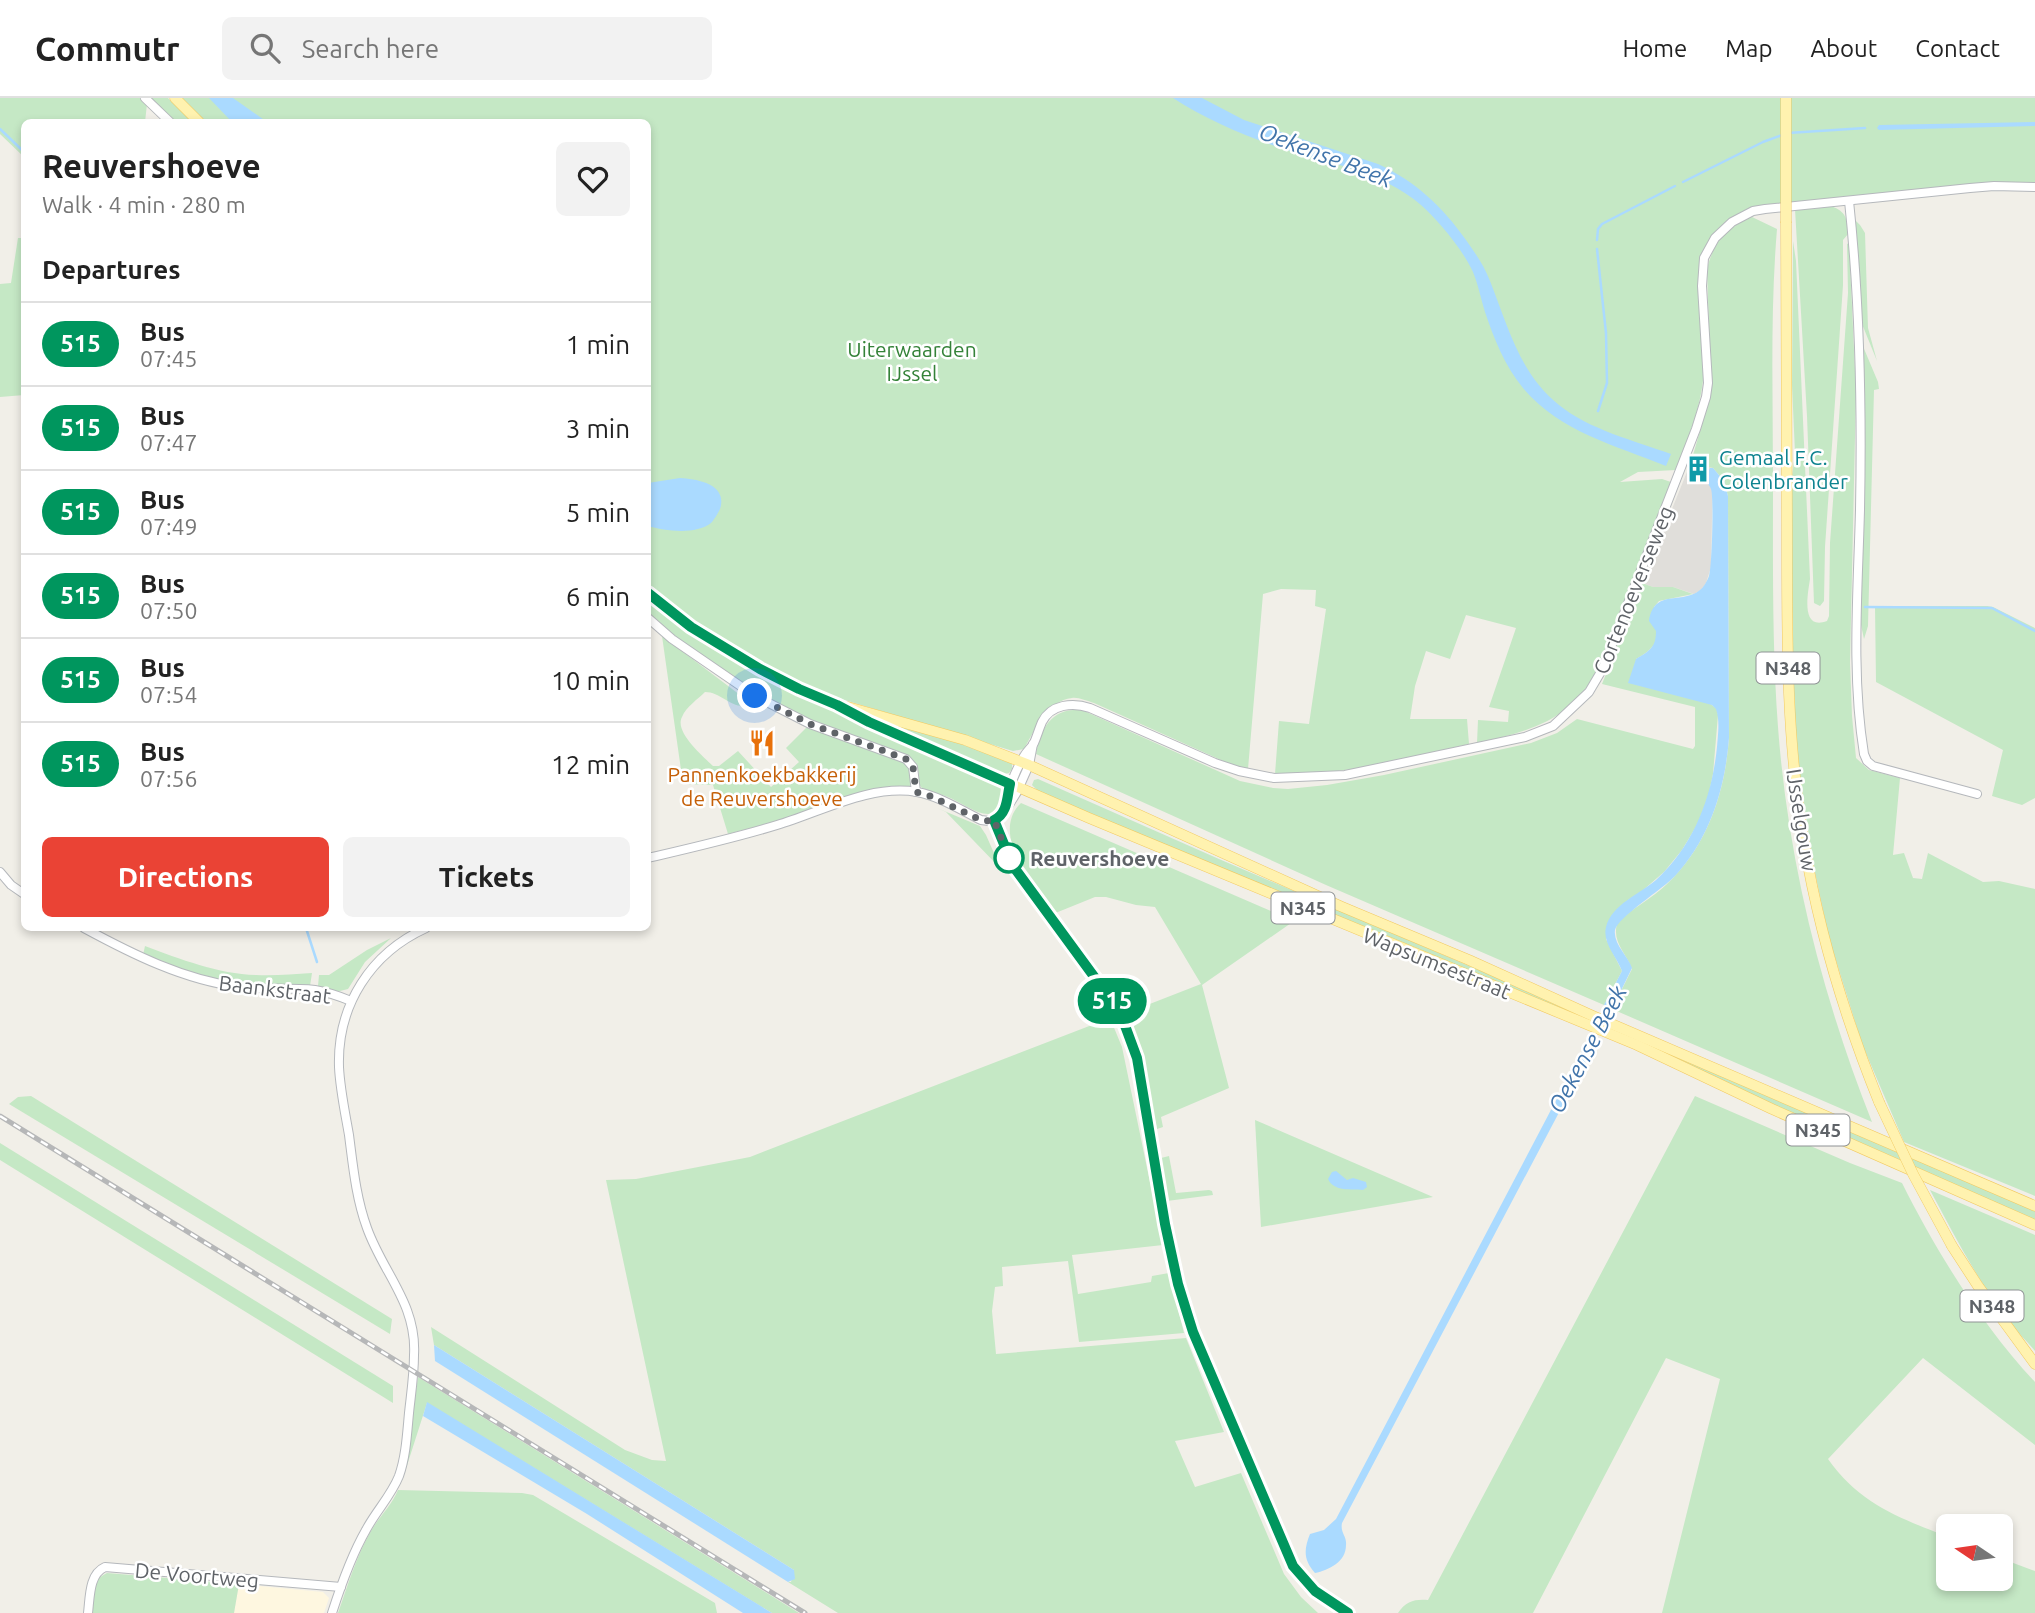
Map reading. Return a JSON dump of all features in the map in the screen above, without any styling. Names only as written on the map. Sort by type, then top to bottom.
[{"type":"main road","points":[[175,98],[196,119]]},
{"type":"main road","name":"IJsselgouw","points":[[1786,98],[1789,711],[1793,765],[1804,843],[1822,928],[1854,1036],[1880,1102],[1913,1174],[1952,1246],[2035,1364]]},
{"type":"main road","name":"Wapsumsestraat","points":[[651,595],[730,653],[869,722],[1341,924],[1591,1020],[2035,1206]]},
{"type":"main road","name":"Wapsumsestraat","points":[[837,705],[928,728],[1025,763],[1340,906],[1469,960],[1591,1020]]},
{"type":"main road","name":"Wapsumsestraat","points":[[1605,1026],[1886,1161],[2035,1225]]},
{"type":"street","points":[[145,98],[167,119]]},
{"type":"street","name":"Cortenoeverseweg","points":[[994,820],[1002,816],[1042,723],[1049,713],[1063,706],[1076,704],[1090,708],[1229,768],[1268,777],[1345,775],[1525,737],[1553,726],[1589,692],[1599,676],[1699,420],[1708,383],[1701,277],[1707,252],[1715,238],[1732,222],[1754,211],[1982,187],[2035,187]]},
{"type":"street","points":[[1849,201],[1861,396],[1857,650],[1864,754],[1867,761],[1874,766],[1977,794]]},
{"type":"street","points":[[651,620],[700,659],[755,696],[810,724],[906,759],[913,767],[916,792]]},
{"type":"street","points":[[651,857],[755,831],[870,794],[916,792],[981,820],[994,820],[1013,866],[1120,1012],[1137,1058],[1165,1224],[1178,1284],[1193,1332],[1293,1566],[1315,1591],[1348,1613]]},
{"type":"street","points":[[0,872],[21,892]]},
{"type":"street","name":"Baankstraat","points":[[90,931],[131,952],[206,981],[251,988],[314,990],[351,1001]]},
{"type":"street","points":[[332,1613],[361,1539],[376,1512],[389,1496],[400,1473],[405,1451],[414,1357],[414,1341],[408,1312],[398,1287],[373,1244],[356,1189],[339,1066],[342,1033],[351,1001],[380,959],[401,941],[420,931]]},
{"type":"street","name":"De Voortweg","points":[[88,1613],[93,1580],[100,1569],[106,1567],[341,1587]]},
{"type":"shaded area","points":[[1691,462],[1713,468],[1711,567],[1706,583],[1694,594],[1673,587],[1653,587],[1642,583]]},
{"type":"shaded area","points":[[239,1584],[323,1592],[329,1598],[324,1613],[234,1613]]},
{"type":"green space","points":[[0,98],[140,98],[147,104],[145,119],[21,119],[21,154],[0,134]]},
{"type":"green space","points":[[150,98],[168,98],[189,119],[171,119]]},
{"type":"green space","name":"Uiterwaarden IJssel","points":[[180,98],[2035,98],[2035,186],[1751,208],[1727,221],[1712,236],[1703,255],[1699,275],[1704,367],[1701,394],[1694,419],[1676,470],[1638,472],[1620,482],[1662,479],[1671,482],[1599,665],[1577,699],[1564,711],[1533,728],[1477,743],[1478,720],[1508,722],[1509,711],[1489,707],[1516,628],[1466,615],[1450,659],[1426,651],[1415,686],[1410,719],[1467,719],[1469,744],[1348,770],[1275,774],[1279,721],[1309,724],[1326,609],[1315,606],[1316,590],[1281,589],[1263,594],[1248,769],[1232,765],[1094,703],[1077,698],[1056,704],[1043,718],[1024,749],[1013,751],[838,698],[781,675],[710,635],[651,587],[651,119],[201,119]]},
{"type":"green space","points":[[1831,206],[1845,217],[1848,234],[1843,240],[1843,285],[1825,547],[1824,601],[1820,606],[1814,603],[1795,209]]},
{"type":"green space","points":[[1752,217],[1777,229],[1773,324],[1773,605],[1776,697],[1783,778],[1810,928],[1838,1026],[1872,1122],[1612,1009],[1632,969],[1616,936],[1617,924],[1667,884],[1693,852],[1712,817],[1727,758],[1728,496],[1724,481],[1713,468],[1691,462],[1711,393],[1707,269],[1713,251],[1722,237]]},
{"type":"green space","points":[[1854,219],[1865,233],[1868,328],[1877,361],[1862,324]]},
{"type":"green space","points":[[18,238],[21,238],[21,395],[0,397],[0,284],[11,283]]},
{"type":"green space","points":[[1793,241],[1810,579],[1807,601],[1809,616],[1818,623],[1827,621],[1829,616],[1830,543],[1848,293],[1849,243],[1856,392],[1850,663],[1856,758],[1869,770],[1900,778],[1893,855],[1904,853],[1913,878],[1922,879],[1928,853],[1983,882],[1999,881],[2035,889],[2035,1196],[1904,1142],[1862,1044],[1829,938],[1815,873],[1799,773],[1795,725],[1792,611],[1792,477],[1795,453],[1792,385]]},
{"type":"green space","points":[[1862,344],[1879,389],[1874,390],[1868,626],[1864,639],[1860,620]]},
{"type":"green space","points":[[1642,583],[1653,587],[1673,587],[1693,594],[1659,601],[1654,607],[1657,638],[1651,648],[1636,659],[1717,709],[1713,774],[1708,798],[1697,825],[1682,850],[1664,872],[1628,900],[1606,939],[1622,971],[1604,1005],[1326,885],[1036,754],[1041,735],[1050,721],[1063,712],[1072,710],[1082,710],[1240,781],[1288,789],[1384,775],[1531,743],[1557,733],[1577,719],[1693,749],[1695,707],[1602,684]]},
{"type":"green space","points":[[651,602],[706,644],[768,680],[999,783],[1004,794],[1001,805],[996,812],[982,813],[921,787],[918,768],[905,754],[780,706],[720,669],[651,616]]},
{"type":"green space","points":[[1875,606],[1987,606],[2035,628],[2035,798],[2022,805],[1992,796],[2003,750],[1876,682]]},
{"type":"green space","points":[[662,636],[748,701],[743,706],[733,704],[715,694],[705,692],[684,713],[682,730],[713,766],[719,766],[738,751],[771,787],[799,762],[786,748],[808,726],[901,758],[909,771],[912,782],[910,786],[728,834],[713,785],[683,784]]},
{"type":"green space","points":[[871,717],[1012,762],[1012,769],[1001,775]]},
{"type":"green space","points":[[1038,779],[1593,1019],[1591,1023],[1039,792],[1032,785],[1034,780]]},
{"type":"green space","points":[[1021,803],[1294,921],[1202,985],[1229,1088],[1161,1117],[1163,1127],[1157,1129],[1133,1024],[1122,1001],[1140,1002],[1142,1007],[1201,984],[1155,907],[1095,897],[1053,914],[1026,876],[1012,845],[1012,815]]},
{"type":"green space","points":[[937,808],[980,826],[1001,869],[946,812]]},
{"type":"green space","points":[[391,938],[365,962],[348,989],[336,992],[318,986],[319,975],[329,975]]},
{"type":"green space","points":[[145,946],[228,972],[263,975],[312,973],[310,986],[241,985],[192,975],[143,955]]},
{"type":"green space","points":[[1110,1018],[1122,1047],[1163,1245],[1072,1255],[1078,1294],[1151,1282],[1152,1276],[1169,1273],[1184,1333],[1079,1342],[1068,1261],[1002,1267],[1003,1286],[995,1287],[992,1311],[996,1354],[1186,1338],[1224,1432],[1175,1441],[1195,1487],[1241,1473],[1284,1574],[1301,1597],[1318,1613],[838,1613],[788,1582],[791,1582],[794,1570],[434,1345],[431,1327],[625,1450],[652,1460],[666,1461],[606,1180],[636,1179],[750,1157]]},
{"type":"green space","points":[[1604,1024],[2035,1211],[2035,1223],[1603,1027]]},
{"type":"green space","points":[[31,1096],[392,1319],[390,1334],[9,1104],[18,1097]]},
{"type":"green space","points":[[1695,1096],[1902,1183],[1930,1235],[1979,1313],[2035,1382],[2035,1445],[1923,1358],[1828,1459],[1867,1499],[1897,1516],[1936,1532],[1936,1591],[2013,1591],[2013,1563],[2035,1571],[2035,1613],[1662,1613],[1720,1379],[1666,1358],[1533,1613],[1398,1613],[1411,1602],[1428,1600]]},
{"type":"green space","points":[[1255,1120],[1433,1197],[1261,1227]]},
{"type":"green space","points":[[0,1143],[393,1386],[393,1403],[0,1160]]},
{"type":"green space","points":[[1169,1156],[1176,1193],[1209,1190],[1213,1195],[1167,1201],[1161,1158]]},
{"type":"green space","points":[[1930,1190],[2035,1235],[2035,1351],[2009,1322],[1987,1290]]},
{"type":"green space","points":[[418,1377],[799,1613],[772,1613],[427,1403],[403,1478]]},
{"type":"green space","points":[[398,1490],[533,1495],[715,1603],[717,1613],[338,1613],[366,1541]]},
{"type":"green space","points":[[107,1573],[239,1584],[234,1613],[89,1613],[94,1585]]},
{"type":"water","points":[[209,98],[233,98],[263,119],[229,119]]},
{"type":"water","points":[[1173,98],[1202,98],[1244,120],[1378,164],[1404,178],[1447,216],[1479,259],[1488,275],[1516,348],[1524,364],[1545,392],[1584,421],[1612,434],[1671,454],[1666,466],[1589,436],[1554,416],[1523,388],[1496,342],[1469,263],[1457,245],[1421,205],[1373,176],[1241,133]]},
{"type":"water","points":[[2035,122],[2035,126],[1877,128],[1879,125]]},
{"type":"water","points":[[1710,468],[1724,481],[1728,496],[1729,738],[1724,776],[1714,812],[1698,846],[1675,876],[1624,918],[1615,930],[1616,940],[1632,968],[1612,1009],[1604,1005],[1622,971],[1606,939],[1609,919],[1620,906],[1656,880],[1681,851],[1706,802],[1715,766],[1718,723],[1716,709],[1712,705],[1628,683],[1636,659],[1648,651],[1655,641],[1656,631],[1649,621],[1657,604],[1693,594],[1703,587],[1709,576],[1712,505],[1711,489],[1705,480]]},
{"type":"water","points":[[680,478],[709,484],[720,494],[720,509],[705,527],[689,531],[651,527],[651,483]]},
{"type":"water","points":[[1584,1047],[1592,1050],[1342,1523],[1346,1542],[1343,1556],[1331,1567],[1315,1573],[1308,1564],[1306,1554],[1310,1534],[1324,1530],[1336,1519]]},
{"type":"water","points":[[1336,1171],[1347,1180],[1353,1178],[1366,1182],[1367,1187],[1363,1190],[1334,1186],[1328,1179],[1332,1172]]},
{"type":"water","points":[[434,1345],[794,1570],[795,1579],[788,1582],[435,1361]]},
{"type":"water","points":[[427,1402],[772,1613],[743,1613],[587,1514],[423,1416]]},
{"type":"waterway","points":[[1788,133],[1865,128]]},
{"type":"waterway","points":[[0,129],[21,149]]},
{"type":"waterway","points":[[1683,182],[1782,135]]},
{"type":"waterway","points":[[1597,240],[1598,229],[1602,224],[1675,186]]},
{"type":"waterway","points":[[1597,249],[1606,333],[1607,383],[1598,411]]},
{"type":"waterway","points":[[1865,607],[1992,608],[2035,631]]},
{"type":"waterway","points":[[307,931],[317,962]]},
{"type":"waterway","name":"Oekense Beek","points":[[1586,1051],[1596,1031]]},
{"type":"railway","points":[[0,1116],[805,1613]]},
{"type":"bus line","name":"515","points":[[651,596],[720,647],[760,669],[869,722],[1010,784],[1002,816],[994,820],[1013,866],[1120,1012],[1129,1033],[1137,1058],[1165,1224],[1178,1284],[1193,1332],[1293,1566],[1315,1591],[1348,1613]]},
{"type":"place","name":"Gemaal F.C. Colenbrander","points":[[1698,469]]},
{"type":"place","name":"Pannenkoekbakkerij de Reuvershoeve","points":[[762,743]]},
{"type":"place","name":"Reuvershoeve","points":[[1009,858]]},
{"type":"route","points":[[755,696],[810,724],[902,756],[913,767],[916,792],[981,820],[994,820],[1009,858]]}]
